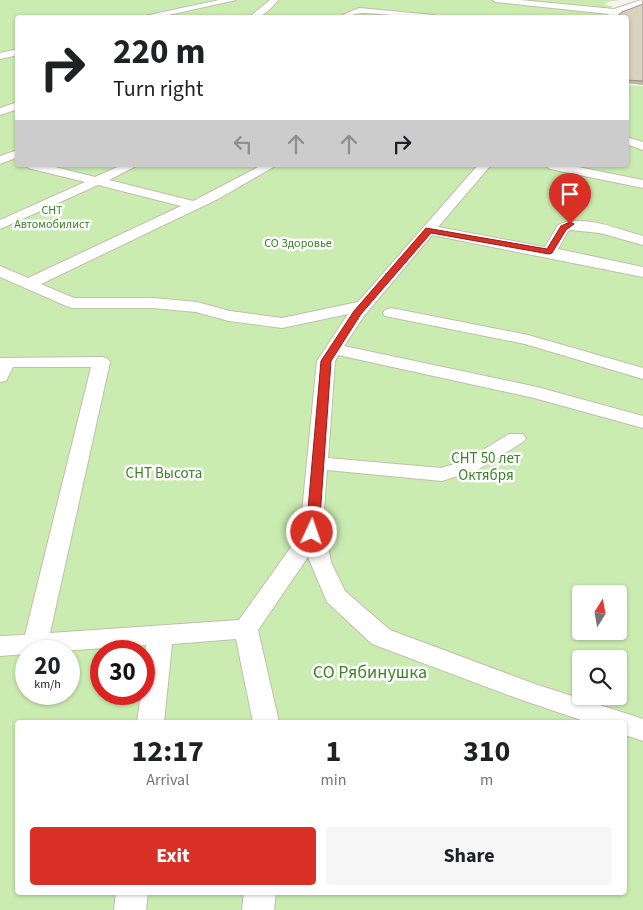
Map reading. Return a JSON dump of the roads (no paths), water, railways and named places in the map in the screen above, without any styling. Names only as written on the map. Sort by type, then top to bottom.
[{"type":"street","points":[[154,15],[232,0]]},
{"type":"street","points":[[257,15],[265,10],[274,0]]},
{"type":"street","points":[[496,0],[527,2],[612,15],[620,8],[643,2]]},
{"type":"street","points":[[347,15],[360,10],[406,15]]},
{"type":"street","points":[[588,15],[594,11]]},
{"type":"street","points":[[0,56],[15,53]]},
{"type":"street","points":[[0,112],[15,106]]},
{"type":"street","points":[[629,141],[643,146]]},
{"type":"street","points":[[40,167],[194,205]]},
{"type":"street","points":[[0,225],[128,167]]},
{"type":"street","points":[[28,284],[194,205],[267,167]]},
{"type":"street","points":[[483,167],[363,306],[326,361],[312,532],[320,562],[335,596],[382,637],[528,692],[614,720]]},
{"type":"street","points":[[560,167],[643,184]]},
{"type":"street","points":[[549,252],[563,228],[570,224],[643,241]]},
{"type":"street","points":[[429,230],[549,252],[643,272]]},
{"type":"street","points":[[0,271],[71,303],[152,303],[197,306],[229,316],[282,323],[363,306]]},
{"type":"street","points":[[391,313],[528,340],[643,374]]},
{"type":"street","points":[[334,349],[382,361],[537,393],[643,422]]},
{"type":"street","points":[[0,377],[6,362],[101,362],[36,640]]},
{"type":"street","points":[[318,463],[442,475],[472,465],[516,438]]},
{"type":"street","points":[[266,720],[246,629],[312,532]]},
{"type":"street","points":[[80,641],[246,629]]},
{"type":"street","points":[[151,720],[160,635]]},
{"type":"street","points":[[0,646],[15,646]]},
{"type":"street","points":[[627,725],[643,730]]},
{"type":"street","points":[[130,910],[132,895]]},
{"type":"street","points":[[258,910],[260,895]]},
{"type":"park label","name":"СНТ Автомобилист","points":[[52,217]]},
{"type":"park label","name":"СО Здоровье","points":[[298,243]]},
{"type":"park label","name":"СНТ 50 лет Октября","points":[[486,466]]},
{"type":"park label","name":"СНТ Высота","points":[[164,473]]},
{"type":"park label","name":"СО Рябинушка","points":[[370,672]]}]
